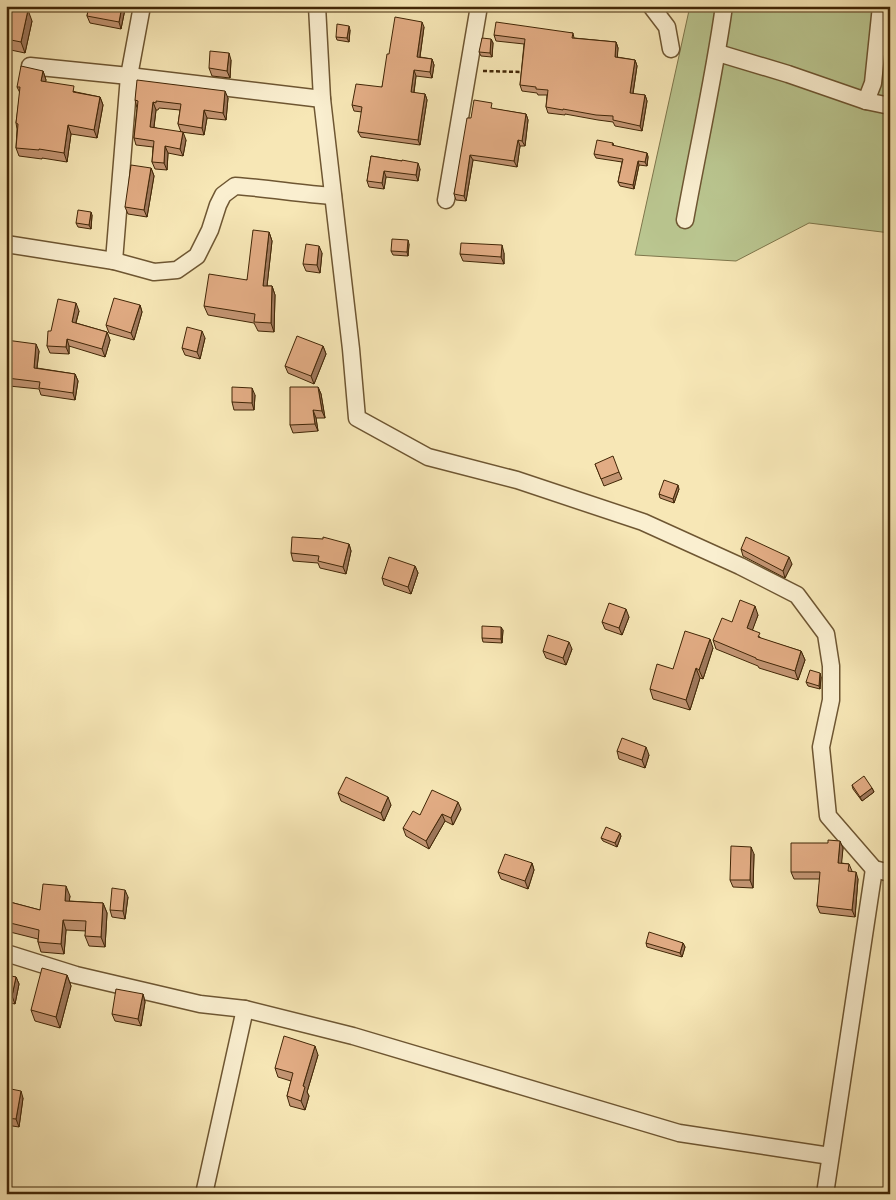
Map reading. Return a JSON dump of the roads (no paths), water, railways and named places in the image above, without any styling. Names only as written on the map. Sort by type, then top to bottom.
[{"type":"street","points":[[114,261],[129,76],[142,6]]},
{"type":"street","points":[[317,6],[322,99],[357,418],[428,457],[517,480],[643,522],[740,566],[797,595],[826,634],[831,666],[831,700],[821,746],[828,816],[882,871],[824,1194]]},
{"type":"street","points":[[446,200],[479,6]]},
{"type":"street","points":[[651,6],[667,27],[671,49]]},
{"type":"street","points":[[685,220],[698,146],[718,54],[724,6]]},
{"type":"street","points":[[866,101],[873,84],[881,6]]},
{"type":"street","points":[[718,54],[788,74],[866,101],[890,106]]},
{"type":"street","points":[[30,66],[322,99]]},
{"type":"street","points":[[6,244],[114,261],[154,272],[177,270],[196,256],[210,230],[223,194],[235,186],[263,188],[306,195],[333,196]]},
{"type":"street","points":[[6,953],[76,975],[200,1004],[245,1009],[353,1036],[679,1133],[830,1156]]},
{"type":"street","points":[[204,1194],[245,1009]]}]
